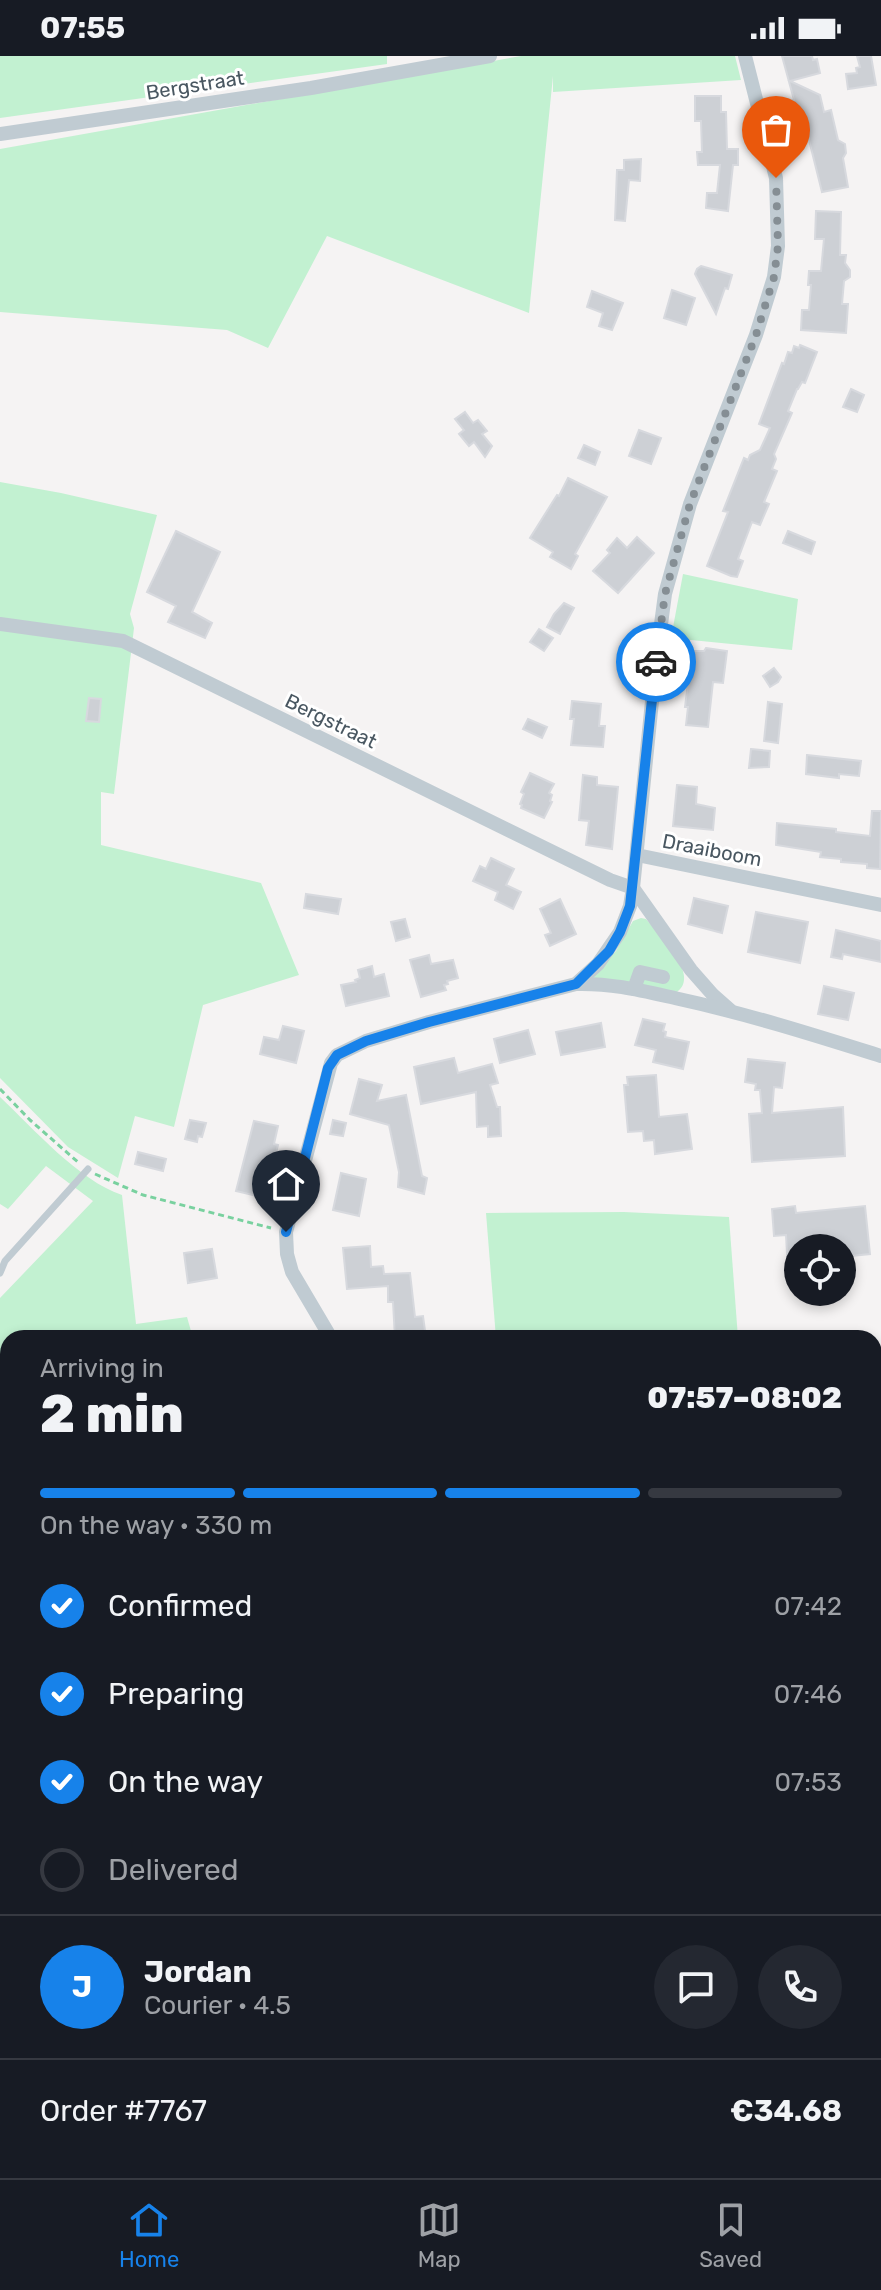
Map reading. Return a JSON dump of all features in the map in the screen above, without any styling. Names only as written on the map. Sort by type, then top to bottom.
[{"type":"street","name":"Bergstraat","points":[[0,134],[311,88],[490,56]]},
{"type":"street","name":"Draaiboom","points":[[745,56],[776,178],[778,246],[774,277],[756,335],[690,504],[665,594],[637,855],[881,905]]},
{"type":"street","name":"Bergstraat","points":[[0,624],[123,641],[610,880],[633,888]]},
{"type":"street","points":[[576,984],[598,964],[626,921],[637,855]]},
{"type":"street","points":[[633,888],[691,970],[730,1010]]},
{"type":"street","points":[[634,989],[640,972],[663,977]]},
{"type":"street","points":[[326,1330],[292,1272],[286,1232],[328,1068],[337,1055],[366,1041],[429,1022],[576,984],[606,983],[730,1010],[804,1030],[881,1056]]},
{"type":"lane","points":[[0,1273],[5,1261],[88,1169]]},
{"type":"path","points":[[0,1089],[70,1157],[99,1177],[143,1195],[286,1232]]},
{"type":"green space","points":[[0,56],[387,56],[387,64],[0,118]]},
{"type":"green space","points":[[521,56],[735,56],[741,80],[553,92],[553,76],[529,313],[327,236],[268,348],[227,330],[0,312],[0,149]]},
{"type":"green space","points":[[0,482],[157,515],[130,614],[134,628],[114,794],[101,792],[101,845],[261,883],[299,975],[203,1005],[174,1127],[135,1116],[118,1178],[68,1147],[0,1078]]},
{"type":"green space","points":[[683,574],[798,599],[792,650],[671,638]]},
{"type":"green space","points":[[646,919],[660,935],[681,966],[683,985],[677,992],[588,980],[616,951],[633,921]]},
{"type":"green space","points":[[0,1097],[73,1166],[122,1195],[136,1324],[187,1317],[191,1330],[0,1330],[0,1298],[93,1201],[46,1166],[8,1209],[0,1204]]},
{"type":"green space","points":[[624,1212],[729,1217],[737,1330],[495,1330],[486,1213]]},
{"type":"building","points":[[782,56],[812,56],[813,60],[817,59],[820,73],[790,81],[820,95],[824,112],[831,110],[838,140],[845,144],[843,158],[848,187],[822,192],[807,132],[798,134],[789,101],[794,100]]},
{"type":"building","points":[[857,56],[871,56],[876,85],[848,89],[846,74],[857,73],[856,68],[860,67]]},
{"type":"building","points":[[695,96],[721,96],[721,112],[726,112],[727,149],[738,149],[738,165],[733,165],[728,211],[706,208],[707,193],[717,193],[720,165],[698,165],[697,152],[702,152],[701,121],[695,121]]},
{"type":"building","points":[[641,159],[640,181],[629,180],[625,221],[615,220],[617,170],[624,170],[624,160]]},
{"type":"building","points":[[816,211],[841,212],[840,255],[846,255],[845,263],[850,270],[850,277],[844,281],[842,304],[848,304],[846,333],[801,330],[802,310],[809,310],[809,271],[821,271],[824,239],[815,239]]},
{"type":"building","points":[[701,266],[732,275],[716,314],[695,274]]},
{"type":"building","points":[[672,290],[695,298],[686,325],[664,318]]},
{"type":"building","points":[[592,291],[623,303],[612,330],[599,326],[603,313],[587,307]]},
{"type":"building","points":[[800,345],[817,352],[805,383],[802,382],[797,389],[788,411],[792,413],[774,454],[776,459],[772,469],[777,471],[764,502],[769,504],[760,525],[752,522],[738,559],[743,561],[737,577],[731,576],[707,566],[728,512],[723,511],[744,458],[748,460],[750,455],[760,450],[770,428],[759,424],[782,363],[788,352],[792,353],[794,346],[799,348]]},
{"type":"building","points":[[851,389],[864,395],[857,412],[843,407]]},
{"type":"building","points":[[465,412],[473,423],[478,420],[487,431],[482,434],[492,446],[485,457],[474,442],[469,446],[459,434],[464,430],[455,419]]},
{"type":"building","points":[[639,430],[661,438],[651,464],[629,456]]},
{"type":"building","points":[[584,445],[600,452],[595,465],[578,458]]},
{"type":"building","points":[[568,478],[607,497],[575,554],[578,556],[571,569],[550,557],[553,552],[530,538]]},
{"type":"building","points":[[176,531],[220,552],[192,612],[212,623],[205,638],[168,622],[176,606],[147,592]]},
{"type":"building","points":[[788,531],[815,542],[811,554],[783,543]]},
{"type":"building","points":[[637,537],[654,553],[618,593],[593,571],[610,553],[607,550],[617,538],[627,548]]},
{"type":"building","points":[[564,603],[574,608],[560,634],[547,627]]},
{"type":"building","points":[[539,629],[553,638],[544,651],[530,642]]},
{"type":"building","points":[[706,648],[727,651],[723,683],[713,682],[708,727],[686,725],[688,707],[685,707],[692,651],[704,651]]},
{"type":"building","points":[[774,668],[781,677],[770,687],[763,676]]},
{"type":"building","points":[[89,698],[101,699],[99,722],[86,721]]},
{"type":"building","points":[[572,701],[601,704],[599,726],[605,726],[603,747],[571,745],[574,719],[570,719]]},
{"type":"building","points":[[768,702],[782,704],[778,743],[764,741]]},
{"type":"building","points":[[528,719],[547,727],[542,738],[523,729]]},
{"type":"building","points":[[751,749],[770,751],[769,767],[749,768]]},
{"type":"building","points":[[807,755],[861,761],[859,776],[839,774],[839,778],[806,774]]},
{"type":"building","points":[[530,773],[554,784],[549,793],[552,802],[544,818],[521,808],[524,794],[521,792]]},
{"type":"building","points":[[583,775],[597,777],[597,785],[618,787],[612,849],[586,845],[589,821],[579,820]]},
{"type":"building","points":[[677,785],[697,787],[696,804],[715,808],[713,830],[673,826]]},
{"type":"building","points":[[872,811],[881,811],[880,869],[820,857],[821,852],[776,845],[777,823],[870,836]]},
{"type":"building","points":[[491,858],[514,869],[506,885],[521,892],[513,909],[495,900],[498,892],[473,881],[480,866],[486,869]]},
{"type":"building","points":[[306,894],[341,899],[338,914],[304,908]]},
{"type":"building","points":[[694,898],[728,906],[722,933],[688,924]]},
{"type":"building","points":[[560,899],[576,934],[550,946],[545,935],[551,933],[540,909]]},
{"type":"building","points":[[756,912],[808,922],[800,963],[748,952]]},
{"type":"building","points":[[405,919],[410,937],[396,941],[391,922]]},
{"type":"building","points":[[836,930],[881,941],[881,962],[843,954],[842,959],[831,957]]},
{"type":"building","points":[[429,955],[431,964],[453,960],[458,978],[447,981],[448,984],[444,985],[446,990],[421,997],[410,960]]},
{"type":"building","points":[[372,966],[374,977],[384,974],[389,996],[346,1006],[341,985],[356,982],[360,978],[358,970]]},
{"type":"building","points":[[824,986],[854,993],[848,1020],[818,1014]]},
{"type":"building","points":[[643,1019],[665,1024],[665,1037],[689,1042],[683,1069],[653,1062],[656,1050],[635,1045]]},
{"type":"building","points":[[601,1023],[605,1047],[561,1055],[556,1032]]},
{"type":"building","points":[[283,1026],[304,1031],[296,1063],[260,1054],[264,1037],[279,1040]]},
{"type":"building","points":[[528,1030],[535,1054],[500,1063],[494,1039]]},
{"type":"building","points":[[454,1058],[458,1073],[492,1064],[498,1083],[490,1085],[497,1107],[500,1107],[501,1136],[488,1137],[488,1126],[477,1127],[476,1092],[421,1104],[414,1067]]},
{"type":"building","points":[[748,1059],[785,1063],[782,1088],[774,1087],[772,1113],[843,1107],[845,1156],[752,1162],[749,1114],[762,1113],[760,1090],[755,1090],[756,1084],[745,1082]]},
{"type":"building","points":[[656,1075],[659,1117],[687,1114],[692,1149],[655,1154],[654,1140],[644,1141],[643,1131],[628,1132],[624,1085],[628,1085],[627,1077]]},
{"type":"building","points":[[359,1079],[382,1085],[377,1101],[406,1095],[422,1176],[427,1178],[424,1194],[398,1187],[399,1172],[389,1125],[350,1114]]},
{"type":"building","points":[[190,1120],[206,1123],[197,1142],[185,1139]]},
{"type":"building","points":[[333,1120],[346,1123],[343,1136],[330,1134]]},
{"type":"building","points":[[254,1121],[278,1126],[274,1144],[278,1145],[265,1198],[236,1191]]},
{"type":"building","points":[[138,1152],[166,1159],[163,1171],[135,1164]]},
{"type":"building","points":[[341,1173],[366,1179],[359,1216],[333,1210]]},
{"type":"building","points":[[795,1206],[796,1213],[865,1206],[870,1254],[856,1256],[856,1234],[774,1236],[772,1209]]},
{"type":"building","points":[[370,1246],[371,1267],[383,1266],[384,1274],[410,1273],[415,1317],[423,1316],[425,1330],[395,1330],[393,1302],[388,1302],[388,1286],[347,1289],[343,1248]]},
{"type":"building","points":[[212,1249],[217,1278],[188,1283],[184,1253]]},
{"type":"way so far","points":[[656,662],[665,594],[690,504],[756,335],[774,277],[778,246],[776,178]]},
{"type":"route","points":[[286,1232],[328,1068],[337,1055],[366,1041],[408,1028],[576,984],[609,951],[626,921],[630,906],[656,662]]}]
